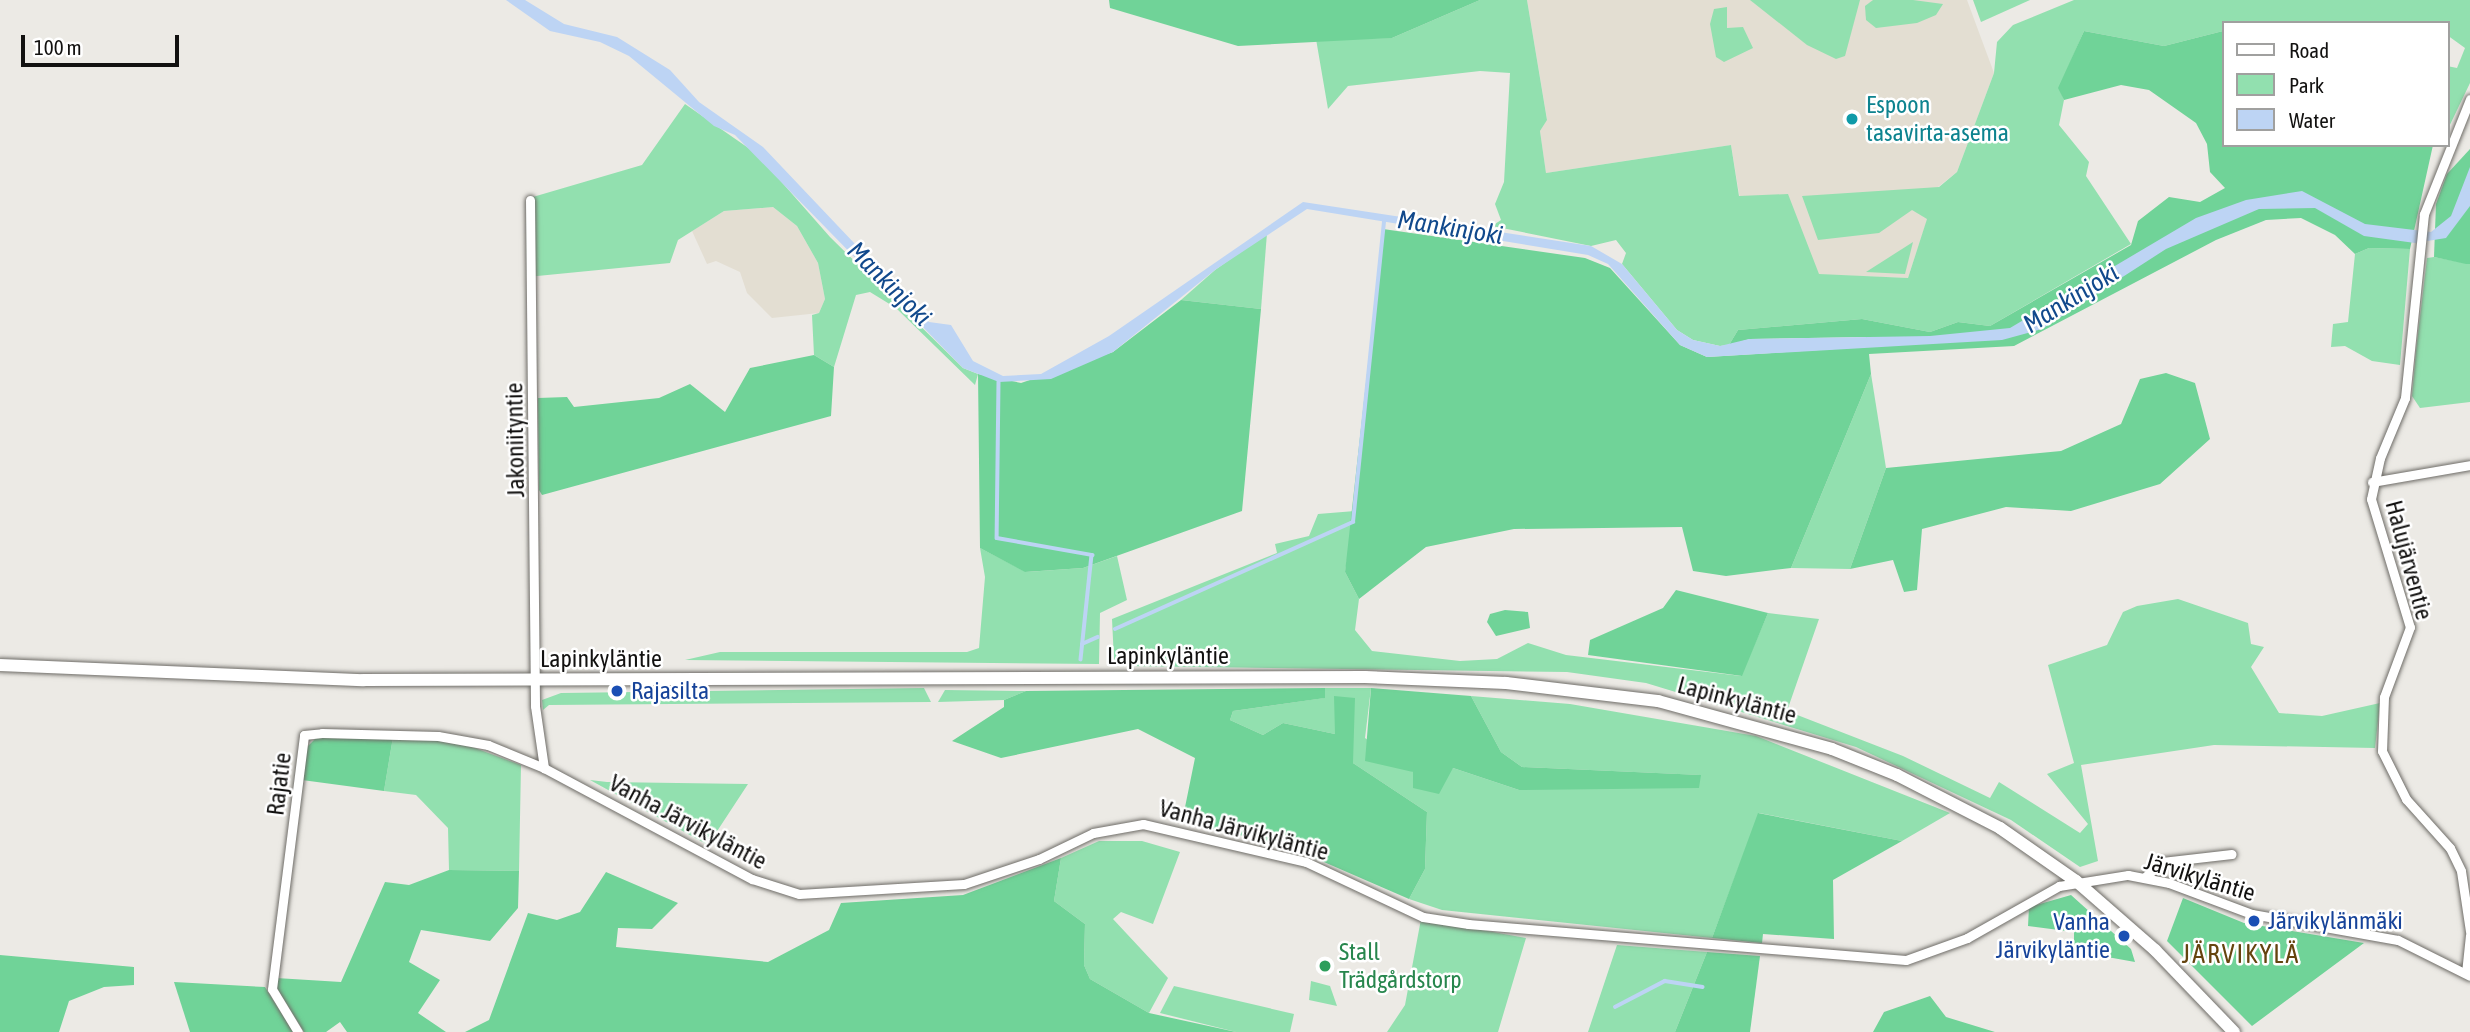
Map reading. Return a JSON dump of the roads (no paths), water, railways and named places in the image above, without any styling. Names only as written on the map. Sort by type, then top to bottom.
[{"type":"main road","name":"Lapinkyläntie","points":[[0,664],[186,675],[535,681],[1351,677],[1582,691],[1720,714],[1832,749],[1980,817],[2076,881],[2155,950],[2234,1032]]},
{"type":"street","name":"Halujärventie","points":[[2449,146],[2470,99]]},
{"type":"street","name":"Halujärventie","points":[[2449,147],[2435,178],[2422,227],[2405,398],[2372,482],[2374,513],[2410,627],[2384,697],[2382,751],[2406,799],[2451,848],[2461,871],[2470,933],[2468,975]]},
{"type":"street","name":"Jakoniityntie","points":[[530,200],[535,681]]},
{"type":"street","points":[[2372,482],[2470,465]]},
{"type":"street","points":[[535,681],[544,768]]},
{"type":"street","name":"Rajatie","points":[[298,1032],[272,989],[304,735],[454,737],[544,768]]},
{"type":"street","name":"Vanha Järvikyläntie","points":[[544,768],[752,879],[799,894],[964,884],[1039,859],[1093,833],[1143,824],[1306,862],[1440,921],[1883,961],[1929,956],[2040,894],[2076,881]]},
{"type":"street","points":[[2145,877],[2162,862],[2231,854]]},
{"type":"street","name":"Järvikyläntie","points":[[2076,881],[2107,875],[2145,877],[2252,914],[2398,940],[2468,975]]},
{"type":"water","name":"Mankinjoki","points":[[506,0],[525,0],[564,24],[617,37],[670,70],[699,102],[763,147],[929,322],[951,325],[973,361],[1003,376],[1041,374],[1109,336],[1303,202],[1591,246],[1622,264],[1677,330],[1693,340],[1720,346],[1749,339],[1930,336],[2010,328],[2196,218],[2246,200],[2302,191],[2365,224],[2431,232],[2451,216],[2470,167],[2470,206],[2446,238],[2415,243],[2364,236],[2315,208],[2259,209],[2166,249],[2042,329],[2002,340],[1707,357],[1680,345],[1608,264],[1588,255],[1307,209],[1215,270],[1113,352],[1051,379],[999,382],[963,368],[735,135],[714,126],[629,56],[600,42],[550,31]]},
{"type":"waterway","name":"Mankinjoki","points":[[1115,629],[1353,522],[1384,221]]},
{"type":"waterway","points":[[999,382],[997,538],[1092,555],[1081,659]]},
{"type":"waterway","points":[[1082,644],[1098,637]]},
{"type":"waterway","points":[[1615,1007],[1665,981],[1703,987]]},
{"type":"place","name":"Espoon tasavirta-asema","points":[[1852,119]]},
{"type":"place","name":"Rajasilta","points":[[617,691]]},
{"type":"place","name":"Järvikylänmäki","points":[[2254,921]]},
{"type":"place","name":"Vanha Järvikyläntie","points":[[2124,936]]},
{"type":"place","name":"Stall Trädgårdstorp","points":[[1325,966]]},
{"type":"district","name":"JÄRVIKYLÄ","points":[[2241,955]]}]
